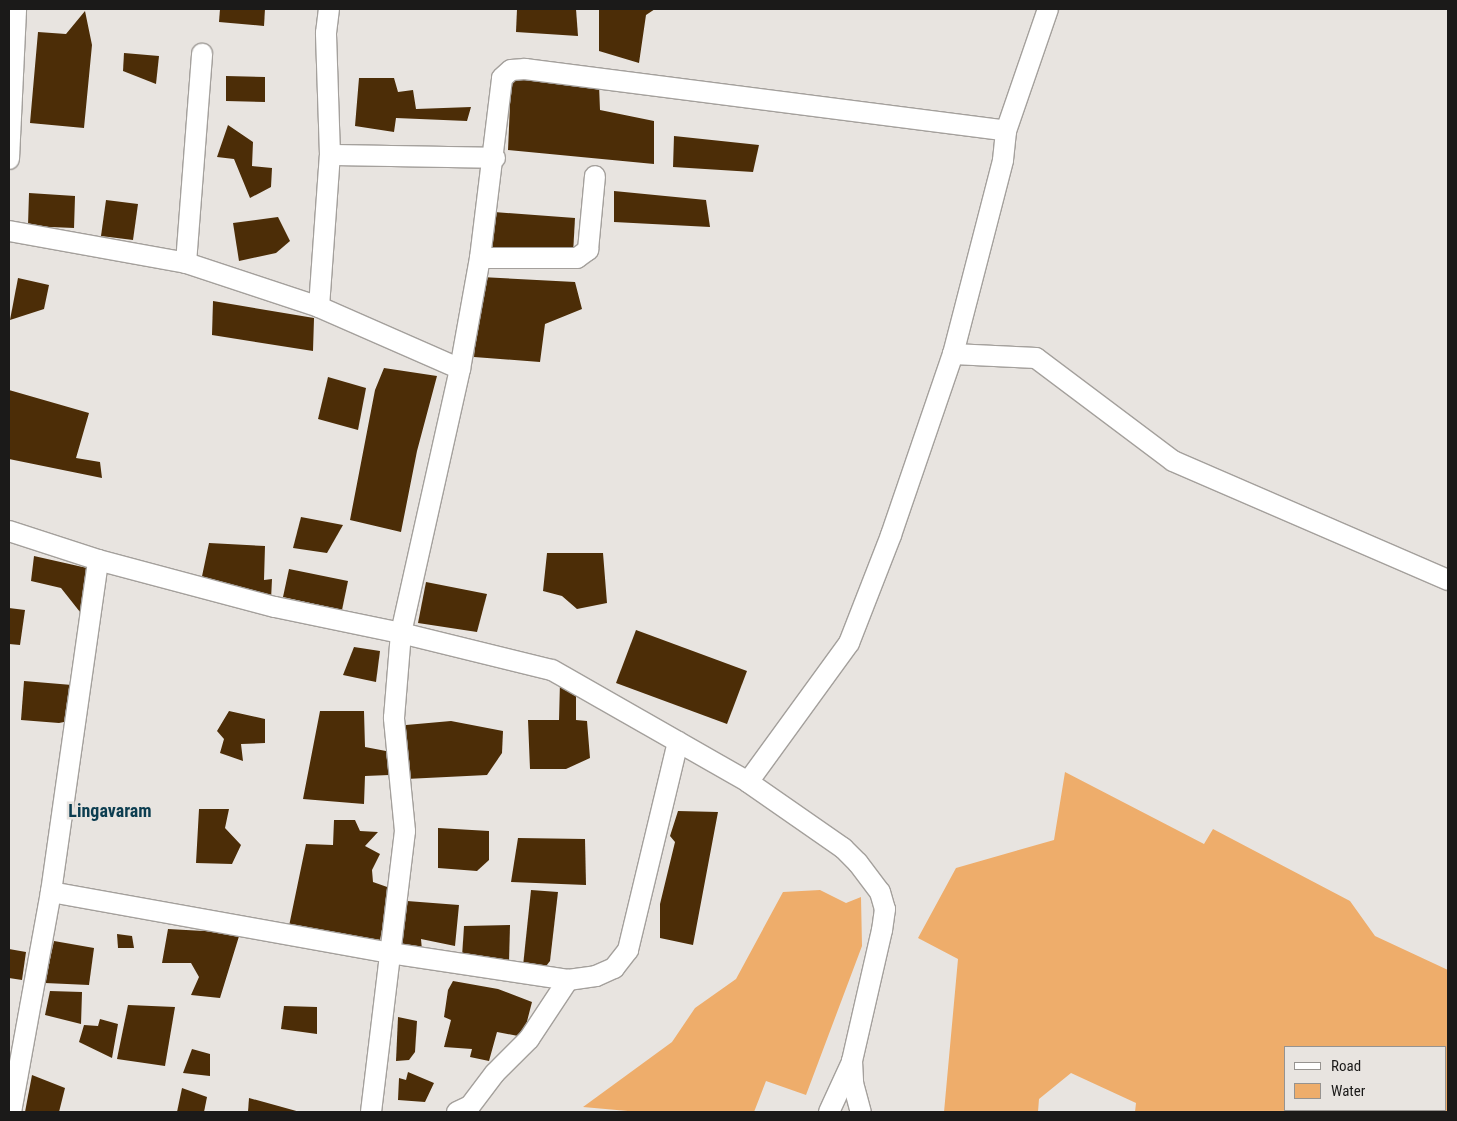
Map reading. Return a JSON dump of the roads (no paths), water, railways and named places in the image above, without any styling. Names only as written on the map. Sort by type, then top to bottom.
[{"type":"street","points":[[9,159],[16,9]]},
{"type":"street","points":[[319,308],[330,155],[326,33],[329,9]]},
{"type":"street","points":[[748,782],[849,643],[891,535],[953,354],[1003,160],[1006,131],[1048,9]]},
{"type":"street","points":[[186,263],[202,54]]},
{"type":"street","points":[[371,1112],[405,831],[394,718],[401,633],[460,369],[480,258],[495,158],[502,78],[511,70],[525,69],[1006,131]]},
{"type":"street","points":[[330,155],[495,158]]},
{"type":"street","points":[[480,258],[577,258],[588,250],[595,176]]},
{"type":"street","points":[[9,231],[186,263],[319,308],[460,369]]},
{"type":"street","points":[[953,354],[1036,358],[1173,461],[1448,580]]},
{"type":"street","points":[[9,531],[98,560],[275,607],[401,633],[552,670],[748,782],[843,848],[858,862],[880,892],[885,910],[852,1061],[829,1112]]},
{"type":"street","points":[[11,1112],[51,892],[98,560]]},
{"type":"street","points":[[51,892],[390,953],[568,980],[596,976],[614,968],[628,950],[678,742]]},
{"type":"street","points":[[467,1110],[495,1073],[529,1039],[568,980]]},
{"type":"street","points":[[852,1061],[853,1083],[861,1112]]},
{"type":"water","points":[[1065,772],[1204,844],[1213,829],[1350,901],[1375,936],[1448,970],[1448,1112],[1135,1112],[1136,1103],[1071,1073],[1039,1099],[1038,1112],[944,1112],[958,959],[918,938],[956,868],[1054,840]]},
{"type":"water","points":[[820,890],[846,903],[861,897],[862,946],[806,1095],[766,1081],[754,1112],[639,1112],[583,1107],[672,1042],[695,1008],[736,979],[783,892]]},
{"type":"district","name":"Lingavaram","points":[[110,811]]}]
